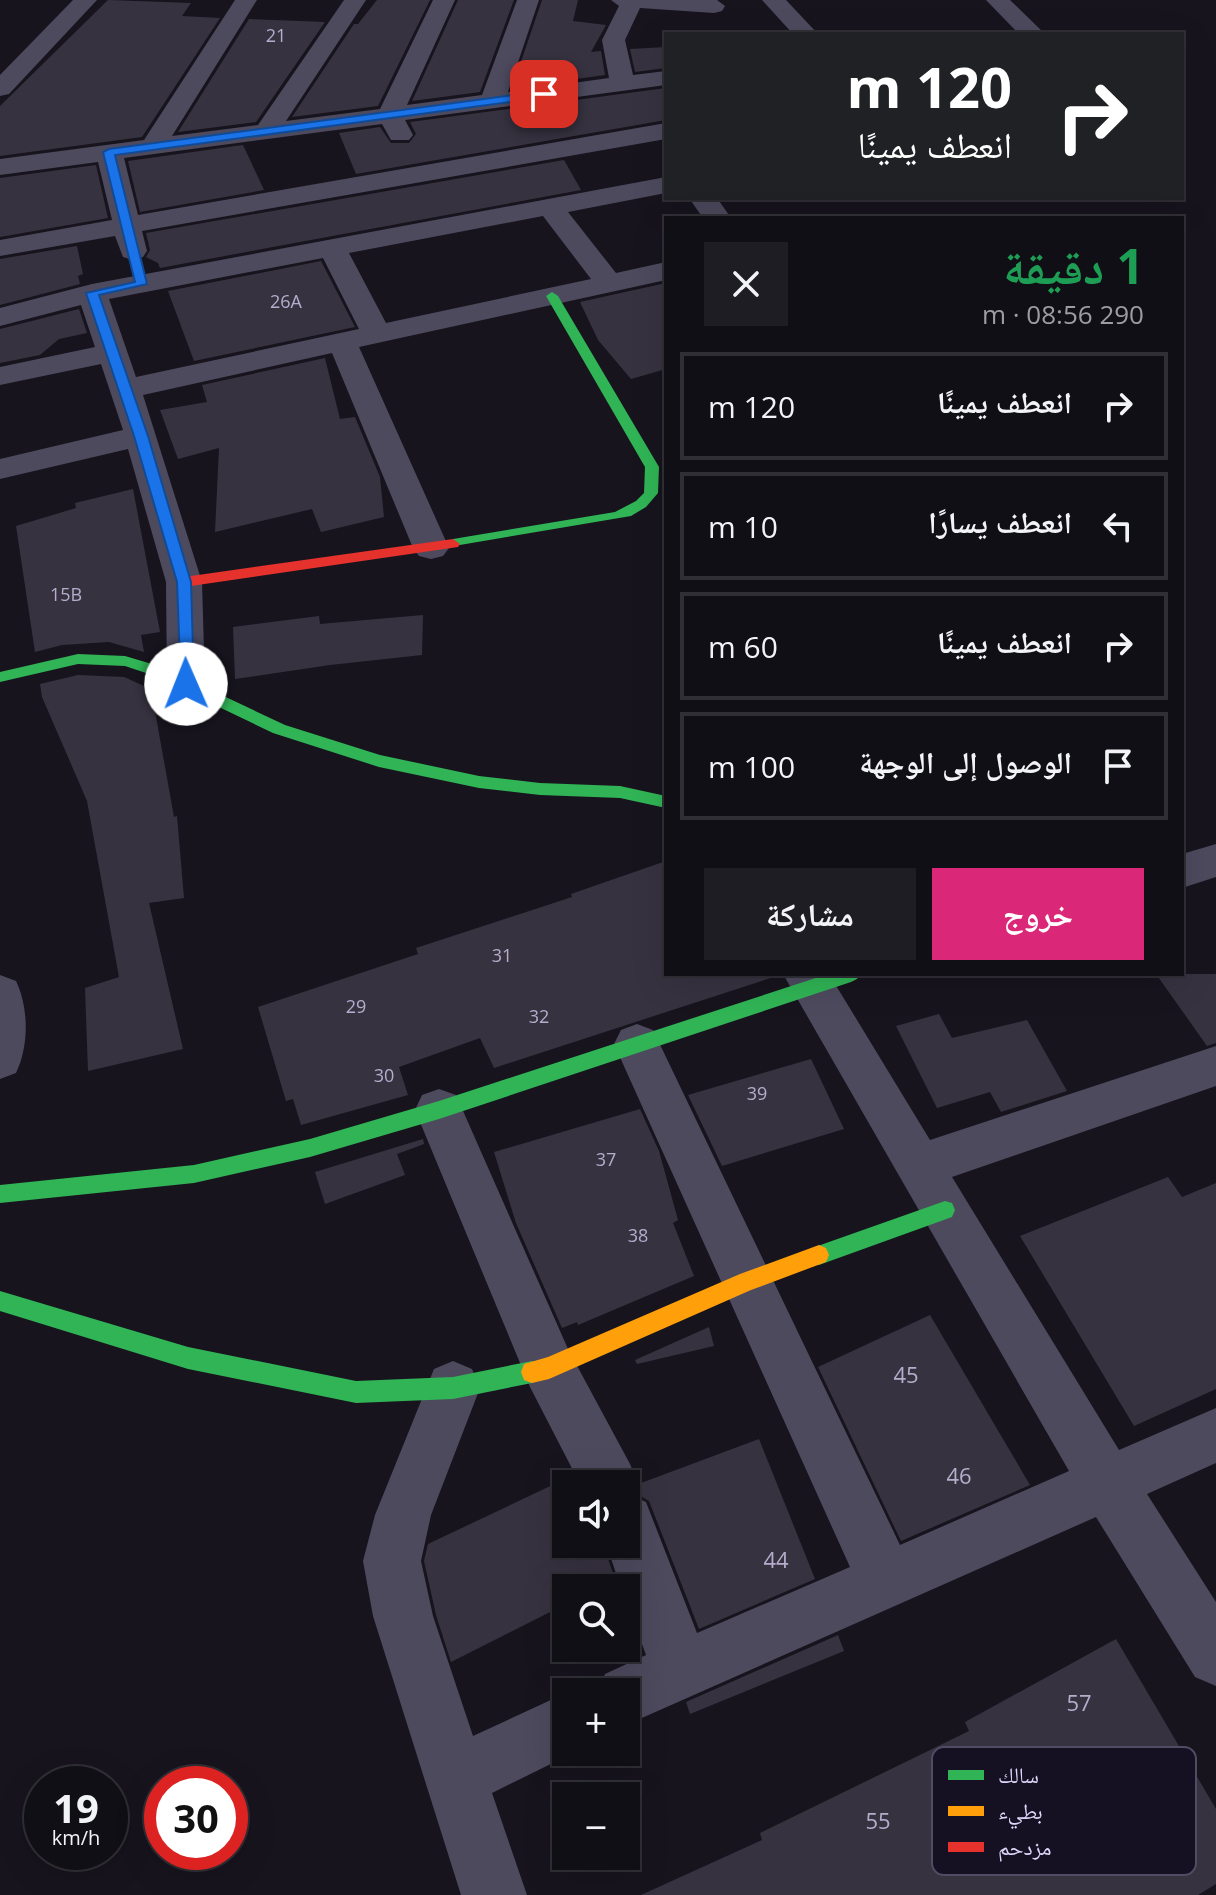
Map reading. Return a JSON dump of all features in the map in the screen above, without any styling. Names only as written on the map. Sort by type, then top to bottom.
[{"type":"street","points":[[0,89],[86,0]]},
{"type":"street","points":[[152,147],[246,0]]},
{"type":"street","points":[[267,131],[355,0]]},
{"type":"street","points":[[390,115],[444,0]]},
{"type":"street","points":[[492,102],[528,0]]},
{"type":"street","points":[[622,0],[723,3],[710,31]]},
{"type":"street","points":[[623,83],[613,53],[612,38],[615,26],[634,0]]},
{"type":"street","points":[[773,0],[804,32]]},
{"type":"street","points":[[997,0],[1031,32]]},
{"type":"street","points":[[0,167],[664,78]]},
{"type":"street","points":[[390,115],[445,227]]},
{"type":"street","points":[[0,248],[418,172],[664,131]]},
{"type":"street","points":[[635,136],[664,170]]},
{"type":"street","points":[[109,152],[141,284]]},
{"type":"street","points":[[0,317],[92,293],[664,185]]},
{"type":"street","points":[[550,207],[609,283]]},
{"type":"street","points":[[332,248],[377,334]]},
{"type":"street","points":[[126,389],[664,271]]},
{"type":"street","points":[[92,293],[141,436],[184,582],[186,684]]},
{"type":"street","points":[[184,582],[431,548],[632,512],[653,492],[656,481],[652,467],[552,296]]},
{"type":"street","points":[[342,342],[431,548]]},
{"type":"street","points":[[0,376],[113,352]]},
{"type":"street","points":[[0,469],[141,436]]},
{"type":"street","points":[[0,677],[62,662],[94,658],[124,661],[186,684],[283,731],[378,761],[503,786],[604,791],[664,801]]},
{"type":"street","points":[[1184,870],[1216,860]]},
{"type":"street","points":[[0,1194],[194,1174],[310,1148],[439,1110],[823,978],[919,1166],[1107,1483],[1216,1656]]},
{"type":"street","points":[[637,1044],[886,1580]]},
{"type":"street","points":[[919,1166],[1216,1066]]},
{"type":"street","points":[[439,1110],[549,1368],[603,1470]]},
{"type":"street","points":[[0,1301],[188,1358],[268,1376],[356,1392],[453,1388],[549,1368],[747,1281],[945,1210]]},
{"type":"street","points":[[453,1388],[403,1515],[392,1561],[403,1616],[494,1895]]},
{"type":"street","points":[[640,1688],[1216,1435]]},
{"type":"street","points":[[639,1558],[681,1669]]},
{"type":"street","points":[[455,1778],[552,1731]]},
{"type":"building","points":[[108,0],[191,3],[182,16],[220,18],[142,137],[0,156],[0,106]]},
{"type":"building","points":[[377,0],[430,0],[378,106],[292,117],[354,24],[358,24]]},
{"type":"building","points":[[458,0],[514,0],[480,92],[412,101]]},
{"type":"building","points":[[542,0],[578,0],[573,21],[606,25],[591,52],[601,51],[605,75],[512,88]]},
{"type":"building","points":[[249,19],[325,22],[256,122],[178,132]]},
{"type":"building","points":[[664,47],[664,68],[635,72],[630,49]]},
{"type":"building","points":[[664,88],[664,120],[356,174],[339,133],[380,127],[391,143],[409,143],[416,134],[410,122]]},
{"type":"building","points":[[243,145],[264,190],[140,212],[128,161]]},
{"type":"building","points":[[564,160],[581,190],[160,268],[158,263],[146,257],[150,250],[146,233]]},
{"type":"building","points":[[96,165],[108,218],[0,237],[0,178]]},
{"type":"building","points":[[77,246],[83,274],[78,276],[80,284],[0,305],[0,259]]},
{"type":"building","points":[[321,261],[355,327],[194,361],[168,291]]},
{"type":"building","points":[[664,283],[664,370],[631,379],[598,340],[580,302]]},
{"type":"building","points":[[79,309],[87,333],[59,339],[40,355],[0,363],[0,329]]},
{"type":"building","points":[[325,358],[340,419],[355,417],[380,477],[384,517],[321,532],[312,509],[215,532],[219,448],[178,459],[160,410],[207,402],[202,385]]},
{"type":"building","points":[[133,489],[160,632],[141,635],[144,652],[109,642],[62,645],[35,652],[16,526],[76,508],[75,503]]},
{"type":"building","points":[[423,615],[422,655],[235,679],[233,627],[319,616],[320,624]]},
{"type":"building","points":[[78,675],[124,677],[151,689],[174,817],[177,816],[184,898],[149,903],[183,1049],[88,1071],[85,988],[119,977],[87,801],[42,697],[40,684]]},
{"type":"building","points":[[664,862],[664,976],[777,976],[494,1068],[480,1038],[399,1067],[408,1095],[301,1125],[293,1099],[286,1101],[258,1007],[418,954],[416,948],[572,897],[571,894]]},
{"type":"building","points":[[1216,974],[1216,1043],[1207,1046],[1157,976]]},
{"type":"building","points":[[939,1014],[952,1038],[1027,1020],[1067,1091],[1001,1112],[990,1092],[937,1108],[896,1026]]},
{"type":"building","points":[[811,1059],[844,1129],[722,1166],[688,1095]]},
{"type":"building","points":[[640,1109],[659,1151],[678,1220],[673,1223],[694,1276],[578,1325],[577,1322],[562,1328],[516,1223],[494,1152]]},
{"type":"building","points":[[423,1139],[424,1144],[397,1154],[405,1175],[325,1204],[315,1172]]},
{"type":"building","points":[[1168,1177],[1182,1197],[1216,1183],[1216,1389],[1134,1426],[1020,1236]]},
{"type":"building","points":[[930,1315],[1030,1485],[901,1541],[818,1367]]},
{"type":"building","points":[[709,1327],[714,1346],[637,1364],[635,1360]]},
{"type":"building","points":[[759,1439],[815,1579],[699,1629],[649,1501],[640,1496],[641,1483]]},
{"type":"building","points":[[552,1485],[552,1558],[608,1558],[613,1574],[552,1574],[552,1611],[451,1662],[424,1561],[428,1544]]},
{"type":"building","points":[[838,1635],[844,1651],[690,1714],[686,1702]]},
{"type":"building","points":[[1116,1639],[1180,1747],[936,1747],[969,1731],[965,1722]]},
{"type":"building","points":[[932,1749],[932,1875],[1196,1875],[1196,1775],[1216,1809],[1216,1884],[1198,1895],[641,1895],[762,1840],[760,1833]]},
{"type":"traffic: fast","points":[[453,544],[617,516],[634,509],[651,493],[652,467],[552,296]]},
{"type":"traffic: fast","points":[[0,677],[78,659],[125,661],[157,671],[279,729],[379,761],[479,782],[540,789],[620,792],[664,802]]},
{"type":"traffic: fast","points":[[0,1194],[194,1174],[310,1148],[439,1110],[845,976]]},
{"type":"traffic: fast","points":[[819,1255],[945,1210]]},
{"type":"traffic: fast","points":[[0,1301],[188,1358],[356,1392],[453,1388],[532,1372]]},
{"type":"traffic: slow","points":[[532,1372],[549,1368],[747,1281],[819,1255]]},
{"type":"traffic: jam","points":[[184,582],[453,544]]},
{"type":"route","points":[[186,684],[184,582],[141,436],[92,293],[141,284],[109,152],[544,94]]}]
